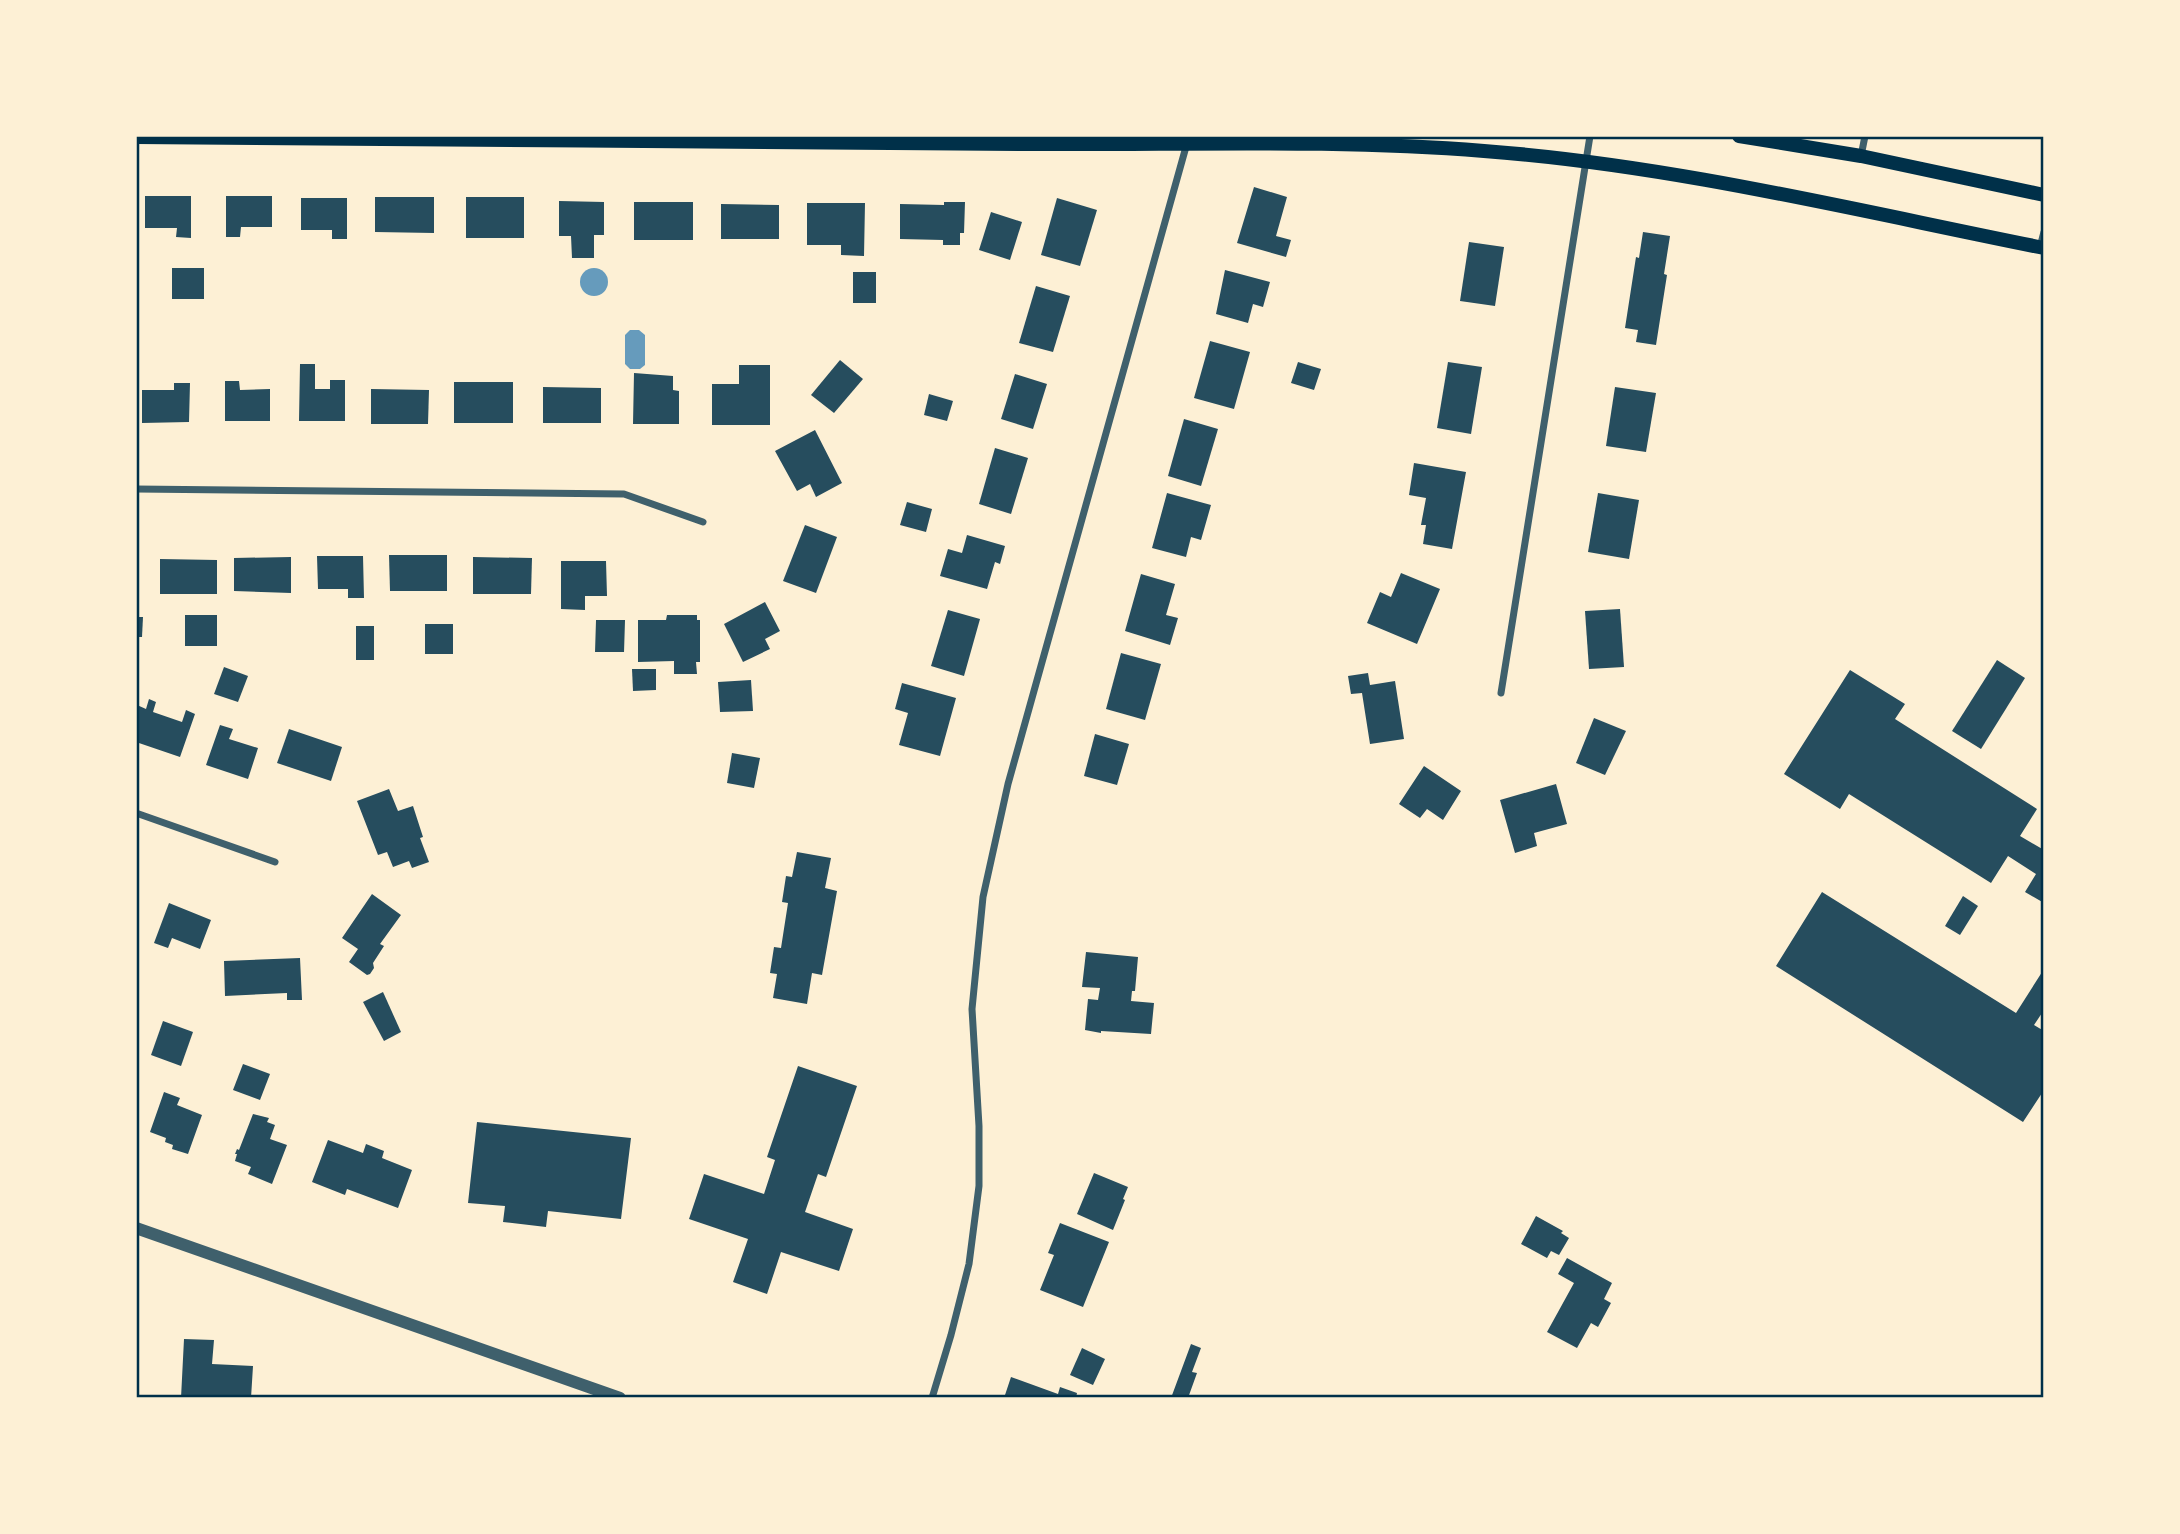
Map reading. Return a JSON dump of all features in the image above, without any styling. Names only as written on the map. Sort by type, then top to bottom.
[{"type":"main road","points":[[1739,136],[1861,156],[2043,195]]},
{"type":"main road","points":[[136,137],[531,141],[695,138],[1077,144],[1188,140],[1483,150],[1586,161],[1717,182],[2041,248]]},
{"type":"street","points":[[1501,693],[1590,136]]},
{"type":"street","points":[[1861,156],[1865,136]]},
{"type":"street","points":[[932,1398],[969,1264],[979,1186],[979,1126],[972,1009],[983,897],[1008,784],[1188,140]]},
{"type":"street","points":[[2041,248],[2043,232]]},
{"type":"street","points":[[136,489],[624,494],[703,522]]},
{"type":"street","points":[[136,813],[275,862]]},
{"type":"street","points":[[136,1227],[620,1398]]},
{"type":"water","points":[[594,268],[604,272],[608,282],[604,292],[594,296],[584,292],[580,282],[584,272]]},
{"type":"water","points":[[630,330],[639,330],[645,335],[645,365],[640,369],[630,369],[625,364],[625,335]]},
{"type":"building","points":[[1254,187],[1287,197],[1276,236],[1291,240],[1286,257],[1237,243]]},
{"type":"building","points":[[145,196],[191,196],[191,238],[176,237],[177,228],[145,228]]},
{"type":"building","points":[[226,196],[272,196],[272,227],[241,227],[240,237],[226,237]]},
{"type":"building","points":[[375,197],[434,197],[434,233],[375,232]]},
{"type":"building","points":[[466,197],[524,197],[524,238],[466,238]]},
{"type":"building","points":[[301,198],[347,198],[347,239],[332,239],[332,230],[301,230]]},
{"type":"building","points":[[1057,198],[1097,210],[1080,266],[1041,255]]},
{"type":"building","points":[[559,201],[604,202],[604,235],[594,235],[594,258],[572,258],[571,236],[559,236]]},
{"type":"building","points":[[634,202],[693,202],[693,240],[634,240]]},
{"type":"building","points":[[944,202],[965,202],[964,233],[960,233],[960,245],[943,245],[943,240],[900,239],[900,204],[944,205]]},
{"type":"building","points":[[807,203],[865,203],[864,256],[841,255],[841,245],[807,245]]},
{"type":"building","points":[[721,204],[779,205],[779,239],[721,239]]},
{"type":"building","points":[[991,212],[1022,222],[1010,260],[979,250]]},
{"type":"building","points":[[1643,232],[1670,236],[1656,345],[1636,342],[1638,330],[1625,328],[1636,257],[1639,258]]},
{"type":"building","points":[[1469,242],[1504,247],[1495,306],[1460,301]]},
{"type":"building","points":[[172,268],[204,268],[204,299],[172,299]]},
{"type":"building","points":[[1225,270],[1270,282],[1263,307],[1253,304],[1248,323],[1216,314]]},
{"type":"building","points":[[853,272],[876,272],[876,303],[853,303]]},
{"type":"building","points":[[1036,286],[1070,296],[1053,352],[1019,343]]},
{"type":"building","points":[[1210,341],[1250,352],[1234,409],[1194,398]]},
{"type":"building","points":[[840,360],[863,379],[834,413],[811,395]]},
{"type":"building","points":[[1298,362],[1321,369],[1314,390],[1291,383]]},
{"type":"building","points":[[1448,362],[1482,367],[1471,434],[1437,428]]},
{"type":"building","points":[[300,364],[315,364],[315,389],[330,389],[330,380],[345,380],[345,421],[299,421]]},
{"type":"building","points":[[739,365],[770,365],[770,425],[712,425],[712,384],[739,384]]},
{"type":"building","points":[[634,373],[673,376],[673,390],[679,391],[679,424],[633,424]]},
{"type":"building","points":[[1015,374],[1047,384],[1033,429],[1001,419]]},
{"type":"building","points":[[225,381],[239,381],[240,390],[270,389],[270,421],[225,421]]},
{"type":"building","points":[[454,382],[513,382],[513,423],[454,423]]},
{"type":"building","points":[[174,383],[190,383],[189,422],[142,423],[142,390],[174,390]]},
{"type":"building","points":[[543,387],[601,388],[601,423],[543,423]]},
{"type":"building","points":[[1615,387],[1656,393],[1646,452],[1606,446]]},
{"type":"building","points":[[371,389],[429,390],[428,424],[371,424]]},
{"type":"building","points":[[929,394],[953,401],[947,421],[924,415]]},
{"type":"building","points":[[1184,419],[1218,429],[1201,486],[1168,476]]},
{"type":"building","points":[[815,430],[842,483],[816,497],[810,484],[797,491],[775,451]]},
{"type":"building","points":[[995,448],[1028,458],[1011,514],[979,504]]},
{"type":"building","points":[[1414,463],[1466,472],[1452,549],[1423,544],[1426,525],[1421,525],[1426,498],[1409,495]]},
{"type":"building","points":[[1167,493],[1211,505],[1201,540],[1191,537],[1186,557],[1152,548]]},
{"type":"building","points":[[1598,493],[1639,500],[1629,559],[1588,552]]},
{"type":"building","points":[[907,502],[932,509],[926,532],[900,525]]},
{"type":"building","points":[[805,525],[837,537],[816,593],[783,581]]},
{"type":"building","points":[[967,535],[1005,546],[1000,564],[995,562],[987,589],[940,576],[948,549],[962,553]]},
{"type":"building","points":[[389,555],[447,555],[447,591],[390,591]]},
{"type":"building","points":[[317,556],[363,556],[364,598],[348,598],[348,589],[318,589]]},
{"type":"building","points":[[291,557],[291,593],[234,591],[234,558]]},
{"type":"building","points":[[473,557],[532,558],[531,594],[473,594]]},
{"type":"building","points":[[160,559],[217,560],[217,594],[160,594]]},
{"type":"building","points":[[561,561],[606,561],[607,596],[585,596],[585,610],[561,609]]},
{"type":"building","points":[[1401,573],[1440,589],[1417,644],[1367,623],[1380,592],[1391,597]]},
{"type":"building","points":[[1141,574],[1175,584],[1166,615],[1178,618],[1170,645],[1125,631]]},
{"type":"building","points":[[765,602],[780,631],[765,639],[770,649],[743,662],[724,624]]},
{"type":"building","points":[[1620,609],[1624,667],[1589,669],[1585,611]]},
{"type":"building","points":[[948,610],[980,619],[964,676],[931,666]]},
{"type":"building","points":[[185,615],[217,615],[217,646],[185,646]]},
{"type":"building","points":[[667,615],[697,615],[697,620],[700,620],[700,662],[696,662],[697,674],[674,674],[674,661],[638,662],[638,620],[666,620]]},
{"type":"building","points":[[136,617],[143,617],[142,637],[136,637]]},
{"type":"building","points":[[596,620],[625,620],[624,652],[595,652]]},
{"type":"building","points":[[425,624],[453,624],[453,654],[425,654]]},
{"type":"building","points":[[356,626],[374,626],[374,660],[356,660]]},
{"type":"building","points":[[1121,653],[1161,664],[1145,720],[1106,709]]},
{"type":"building","points":[[1997,660],[2025,678],[1981,749],[1952,731]]},
{"type":"building","points":[[224,667],[248,676],[238,702],[214,694]]},
{"type":"building","points":[[632,669],[656,669],[656,690],[633,691]]},
{"type":"building","points":[[1850,670],[1905,704],[1895,719],[2037,809],[2020,836],[2044,850],[2044,903],[2025,892],[2036,874],[2008,856],[1991,883],[1849,794],[1840,809],[1784,774]]},
{"type":"building","points":[[1368,673],[1370,685],[1395,681],[1404,739],[1370,744],[1362,693],[1351,694],[1348,676]]},
{"type":"building","points":[[751,680],[753,711],[720,712],[718,682]]},
{"type":"building","points":[[902,683],[956,698],[940,756],[899,745],[908,713],[895,709]]},
{"type":"building","points":[[149,699],[156,702],[153,712],[182,722],[186,710],[195,714],[180,757],[136,742],[136,707],[137,705],[146,709]]},
{"type":"building","points":[[1594,718],[1626,731],[1605,775],[1576,763]]},
{"type":"building","points":[[220,725],[233,729],[229,739],[258,748],[248,779],[206,765]]},
{"type":"building","points":[[289,729],[342,747],[331,781],[277,763]]},
{"type":"building","points":[[1095,734],[1129,744],[1117,785],[1084,776]]},
{"type":"building","points":[[732,753],[760,758],[754,788],[727,783]]},
{"type":"building","points":[[1424,766],[1461,791],[1443,820],[1427,809],[1420,818],[1399,804]]},
{"type":"building","points":[[1556,784],[1567,824],[1534,833],[1537,846],[1515,853],[1500,800]]},
{"type":"building","points":[[389,789],[398,811],[413,806],[429,862],[412,868],[409,861],[393,867],[387,852],[378,855],[357,801]]},
{"type":"building","points":[[797,852],[831,858],[825,888],[837,891],[822,975],[812,973],[807,1004],[773,998],[777,974],[770,973],[774,947],[781,948],[788,903],[782,902],[786,876],[792,877]]},
{"type":"building","points":[[1822,892],[2016,1013],[2044,969],[2044,1010],[2034,1025],[2044,1031],[2044,1090],[2023,1122],[1776,966]]},
{"type":"building","points":[[372,894],[401,915],[380,944],[384,946],[373,963],[374,968],[367,975],[349,962],[358,949],[342,938]]},
{"type":"building","points":[[1963,896],[1978,906],[1960,935],[1945,926]]},
{"type":"building","points":[[169,903],[211,920],[200,949],[172,938],[168,948],[154,943]]},
{"type":"building","points":[[1086,952],[1138,957],[1135,991],[1132,991],[1131,1001],[1154,1003],[1151,1034],[1085,1030],[1088,999],[1098,1000],[1100,988],[1082,987]]},
{"type":"building","points":[[300,958],[302,1000],[287,1000],[287,993],[225,996],[224,961]]},
{"type":"building","points":[[383,992],[401,1032],[384,1041],[363,1002]]},
{"type":"building","points":[[163,1021],[193,1032],[181,1066],[151,1055]]},
{"type":"building","points":[[243,1064],[270,1074],[260,1100],[233,1090]]},
{"type":"building","points":[[798,1066],[857,1086],[826,1177],[818,1174],[805,1212],[853,1229],[839,1271],[781,1252],[767,1294],[733,1282],[748,1239],[689,1219],[704,1174],[764,1194],[775,1160],[767,1157]]},
{"type":"building","points":[[164,1092],[180,1098],[177,1105],[202,1115],[188,1154],[172,1149],[173,1145],[165,1142],[166,1138],[150,1132]]},
{"type":"building","points":[[253,1114],[269,1118],[267,1122],[275,1125],[270,1139],[287,1145],[272,1184],[248,1174],[251,1167],[235,1161],[235,1154]]},
{"type":"building","points":[[477,1122],[631,1138],[621,1219],[548,1211],[546,1227],[503,1222],[505,1206],[468,1203]]},
{"type":"building","points":[[328,1140],[363,1153],[366,1144],[384,1151],[382,1158],[412,1170],[398,1208],[347,1189],[345,1195],[312,1182]]},
{"type":"building","points":[[1094,1173],[1128,1187],[1113,1230],[1077,1214]]},
{"type":"building","points":[[1536,1216],[1563,1231],[1561,1233],[1569,1238],[1559,1255],[1551,1251],[1547,1258],[1521,1244]]},
{"type":"building","points":[[1060,1223],[1109,1242],[1083,1307],[1040,1290],[1054,1255],[1048,1253]]},
{"type":"building","points":[[1567,1258],[1612,1283],[1604,1299],[1611,1303],[1598,1327],[1591,1323],[1577,1348],[1547,1332],[1574,1283],[1558,1274]]},
{"type":"building","points":[[184,1339],[214,1340],[212,1364],[253,1366],[251,1398],[181,1398]]},
{"type":"building","points":[[1191,1344],[1201,1348],[1192,1372],[1197,1373],[1188,1398],[1171,1398]]},
{"type":"building","points":[[1082,1348],[1105,1359],[1093,1385],[1070,1375]]},
{"type":"building","points":[[1011,1377],[1058,1394],[1060,1387],[1077,1393],[1076,1398],[1004,1398]]}]
